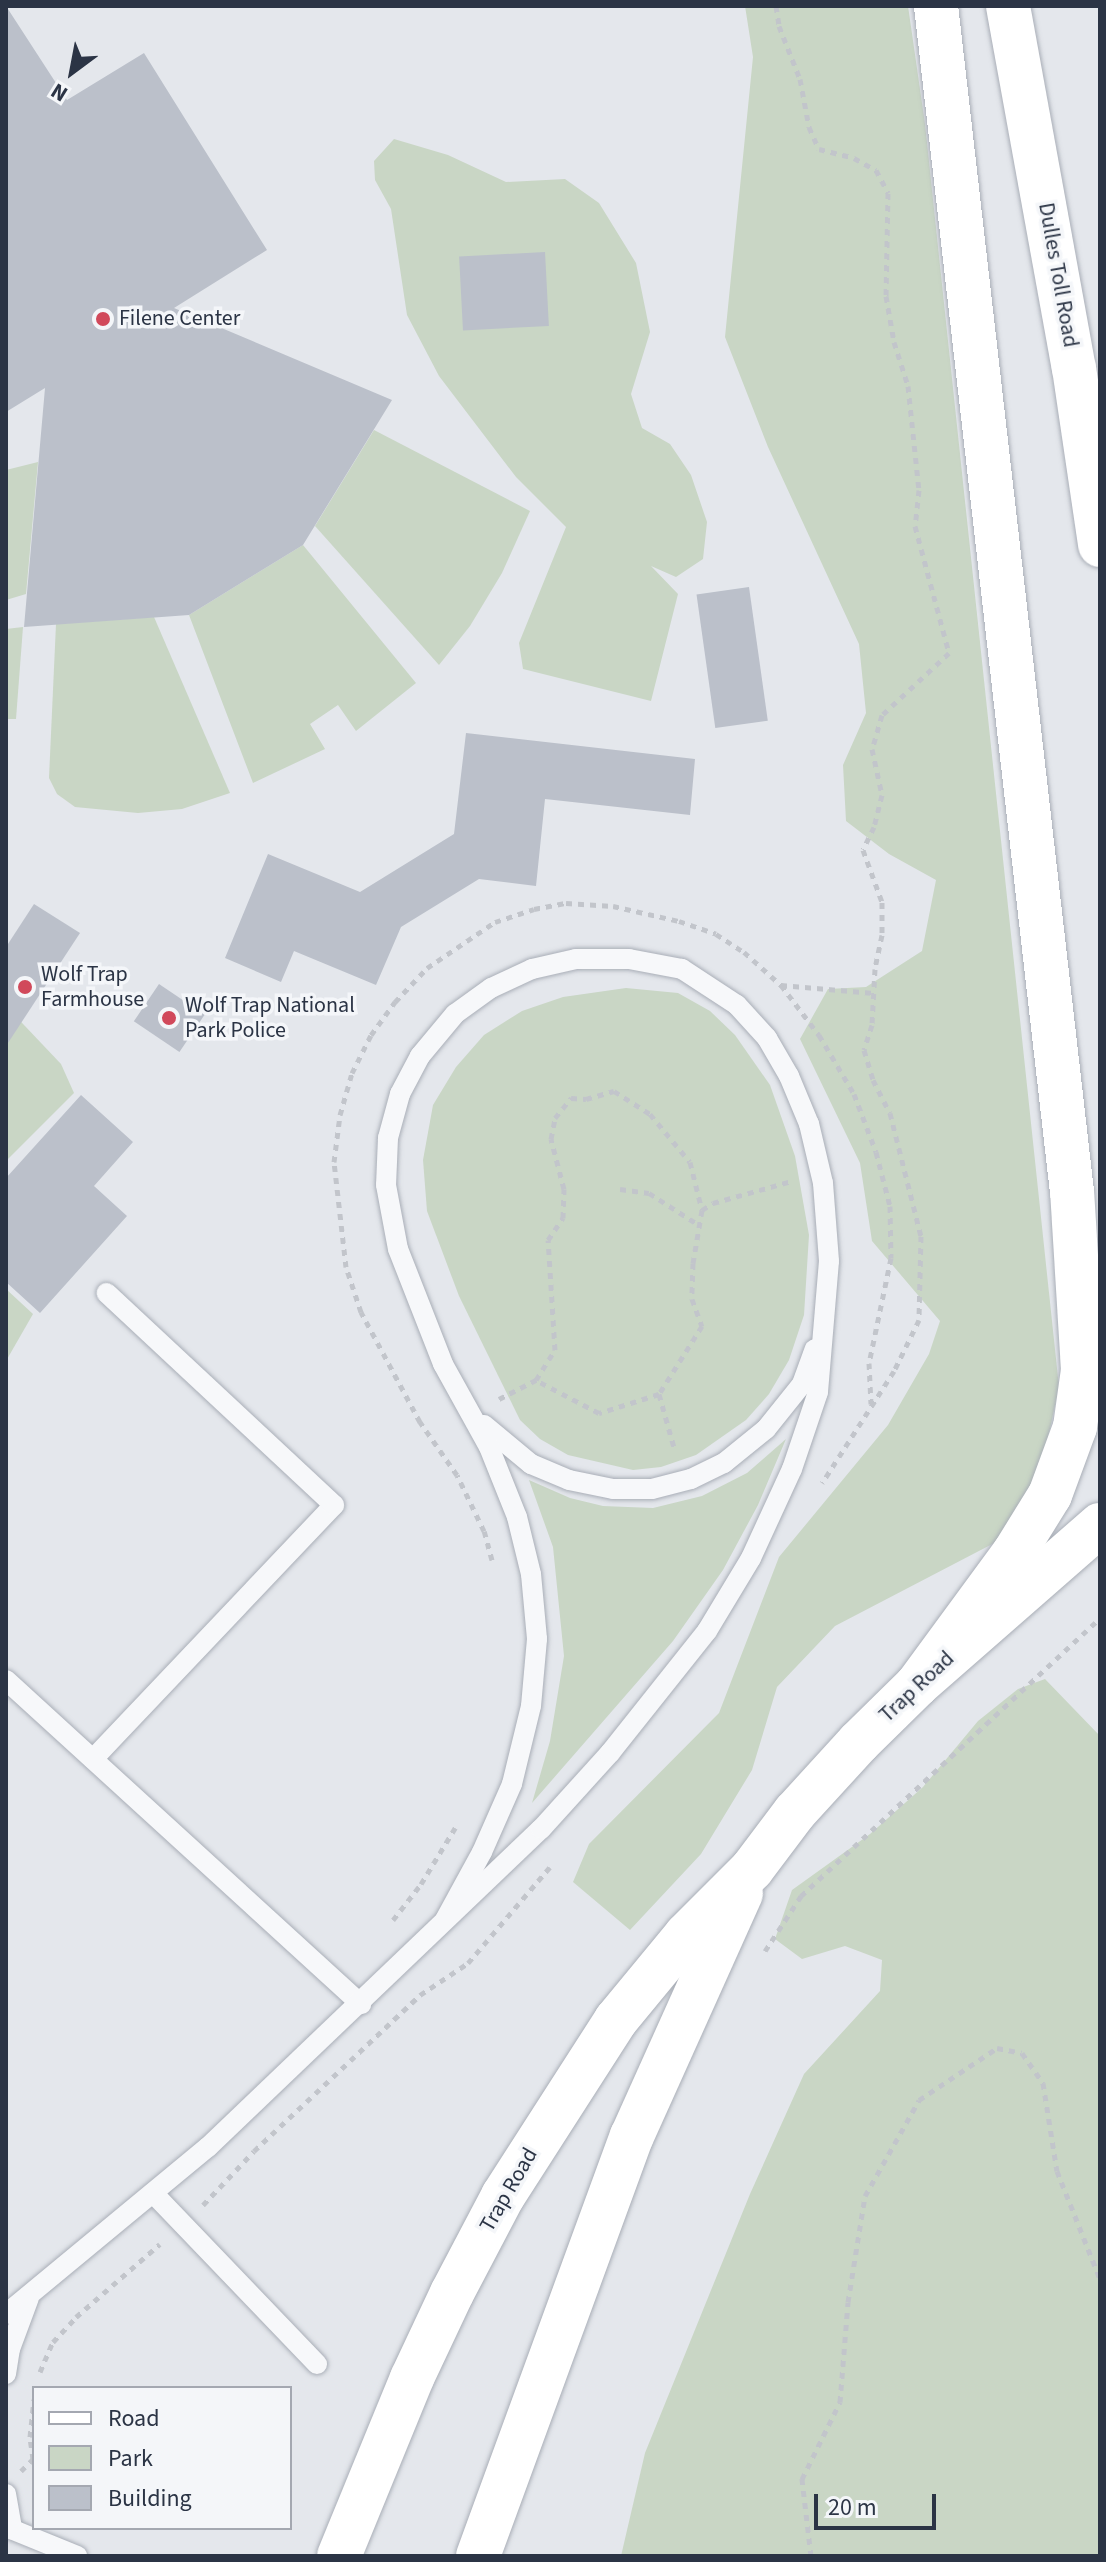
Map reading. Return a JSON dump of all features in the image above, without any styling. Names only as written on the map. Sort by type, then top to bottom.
[{"type":"main road","points":[[917,1685],[1014,1553],[1050,1495],[1075,1427],[1083,1370],[1072,1192],[936,6]]},
{"type":"main road","name":"Dulles Toll Road","points":[[1008,6],[1072,352],[1100,545]]},
{"type":"main road","name":"Trap Road","points":[[339,2556],[412,2378],[503,2196],[616,2020],[686,1935],[752,1869],[795,1812],[917,1685],[1090,1534]]},
{"type":"main road","name":"Trap Road","points":[[478,2556],[632,2136],[752,1869]]},
{"type":"lane","points":[[6,2314],[208,2147],[361,2004],[570,1797],[707,1631],[751,1558],[792,1469],[818,1392],[829,1261],[821,1173],[809,1124],[789,1076],[767,1038],[737,1005],[682,969],[629,959],[576,959],[532,969],[491,988],[455,1014],[420,1056],[400,1094],[388,1138],[386,1185],[398,1249],[425,1323],[489,1447],[517,1517],[531,1574],[537,1639],[531,1706],[512,1784],[482,1852],[445,1920]]},
{"type":"lane","points":[[93,1759],[334,1505],[107,1293]]},
{"type":"lane","points":[[466,1406],[497,1439],[531,1464],[569,1480],[613,1489],[652,1489],[683,1481],[724,1463],[766,1429],[802,1384],[824,1327]]},
{"type":"lane","points":[[6,1680],[361,2004]]},
{"type":"lane","points":[[153,2193],[317,2364]]},
{"type":"lane","points":[[6,2374],[10,2349],[29,2298]]},
{"type":"lane","points":[[10,2485],[9,2528],[77,2556]]},
{"type":"path","points":[[776,6],[779,26],[800,79],[809,127],[819,149],[854,158],[876,170],[888,193],[886,296],[894,342],[908,386],[919,490],[915,526],[949,653],[937,667],[905,690],[882,715],[872,749],[882,795],[874,827],[863,850],[882,902],[882,935],[872,1025],[864,1050],[873,1080],[890,1113],[921,1236],[923,1289],[919,1320],[894,1371],[819,1487]]},
{"type":"path","points":[[781,985],[874,993]]},
{"type":"path","points":[[536,1380],[599,1413],[659,1394],[702,1326],[692,1299],[693,1263],[702,1210],[690,1162],[674,1138],[650,1114],[614,1091],[586,1099],[571,1098],[555,1118],[551,1139],[564,1189],[563,1218]]},
{"type":"path","points":[[340,1115],[334,1162],[339,1221],[346,1267],[361,1312],[420,1422],[457,1475],[484,1531],[496,1573]]},
{"type":"path","points":[[702,1210],[713,1203],[821,1173]]},
{"type":"path","points":[[620,1189],[649,1193],[699,1225]]},
{"type":"path","points":[[466,1406],[503,1398],[536,1380],[555,1350],[548,1240],[571,1210]]},
{"type":"path","points":[[659,1394],[683,1481]]},
{"type":"path","points":[[761,1957],[801,1896],[1100,1618]]},
{"type":"path","points":[[393,1920],[421,1884],[460,1819]]},
{"type":"path","points":[[38,2376],[53,2342],[76,2317],[112,2282],[182,2226],[254,2151],[420,1995],[468,1963],[561,1855]]},
{"type":"path","points":[[811,2556],[802,2479],[840,2402],[848,2302],[865,2196],[919,2100],[997,2048],[1022,2053],[1043,2083],[1057,2171],[1100,2279]]},
{"type":"path","points":[[32,2418],[32,2452]]},
{"type":"path","points":[[10,2485],[32,2460]]},
{"type":"green space","points":[[745,6],[908,6],[925,124],[1059,1387],[1046,1447],[1029,1496],[1000,1540],[835,1626],[777,1687],[752,1770],[701,1854],[630,1930],[573,1882],[589,1844],[719,1713],[779,1557],[888,1425],[929,1354],[940,1321],[872,1241],[860,1163],[800,1039],[828,989],[866,987],[922,951],[936,880],[889,854],[846,821],[843,765],[866,713],[859,644],[768,447],[725,337],[753,57]]},
{"type":"green space","points":[[394,139],[448,155],[506,182],[565,179],[599,203],[636,263],[650,332],[631,394],[642,428],[670,444],[691,475],[707,522],[703,559],[676,577],[651,566],[678,594],[651,701],[523,669],[519,643],[566,527],[516,477],[439,376],[407,315],[391,209],[375,180],[374,161]]},
{"type":"green space","points":[[374,430],[530,511],[502,573],[470,626],[439,665],[315,526]]},
{"type":"green space","points":[[38,462],[26,594],[6,600],[6,470]]},
{"type":"green space","points":[[303,545],[416,683],[356,731],[338,705],[310,724],[325,749],[253,783],[189,615]]},
{"type":"green space","points":[[154,617],[230,793],[182,809],[138,813],[75,807],[57,794],[49,778],[56,624]]},
{"type":"green space","points":[[23,627],[16,719],[6,719],[6,629]]},
{"type":"green space","points":[[626,988],[678,993],[710,1011],[735,1035],[770,1085],[795,1156],[809,1235],[804,1315],[789,1360],[769,1394],[746,1420],[696,1455],[661,1467],[633,1470],[568,1455],[540,1439],[520,1420],[459,1296],[427,1211],[423,1160],[433,1105],[456,1067],[484,1035],[522,1011],[563,997]]},
{"type":"green space","points":[[6,1006],[61,1064],[74,1093],[6,1161]]},
{"type":"green space","points":[[6,1289],[33,1314],[6,1361]]},
{"type":"green space","points":[[786,1439],[758,1505],[723,1570],[673,1641],[532,1803],[550,1741],[564,1656],[553,1547],[529,1480],[570,1498],[603,1506],[653,1508],[702,1496],[747,1473]]},
{"type":"green space","points":[[1045,1679],[1100,1736],[1100,2556],[621,2556],[645,2453],[750,2194],[804,2074],[880,1991],[882,1960],[845,1946],[802,1959],[775,1939],[792,1890],[870,1834],[923,1787],[978,1721],[1018,1689]]},
{"type":"building","name":"Filene Center","points":[[6,6],[67,100],[144,53],[267,250],[174,308],[392,400],[303,545],[189,615],[24,627],[45,388],[6,412]]},
{"type":"building","points":[[545,252],[549,326],[463,330],[459,257]]},
{"type":"building","points":[[749,587],[768,721],[715,728],[697,594]]},
{"type":"building","points":[[466,733],[695,759],[690,815],[545,799],[536,886],[479,879],[401,927],[376,985],[294,951],[281,982],[225,958],[268,854],[360,892],[454,834]]},
{"type":"building","name":"Wolf Trap Farmhouse","points":[[34,904],[80,933],[6,1046],[6,947]]},
{"type":"building","name":"Wolf Trap National Park Police","points":[[159,984],[205,1015],[179,1052],[134,1021]]},
{"type":"building","points":[[81,1095],[133,1142],[94,1186],[127,1216],[40,1313],[6,1282],[6,1178]]},
{"type":"place","name":"Filene Center","points":[[103,319]]},
{"type":"place","name":"Wolf Trap Farmhouse","points":[[25,987]]},
{"type":"place","name":"Wolf Trap National Park Police","points":[[169,1018]]}]
